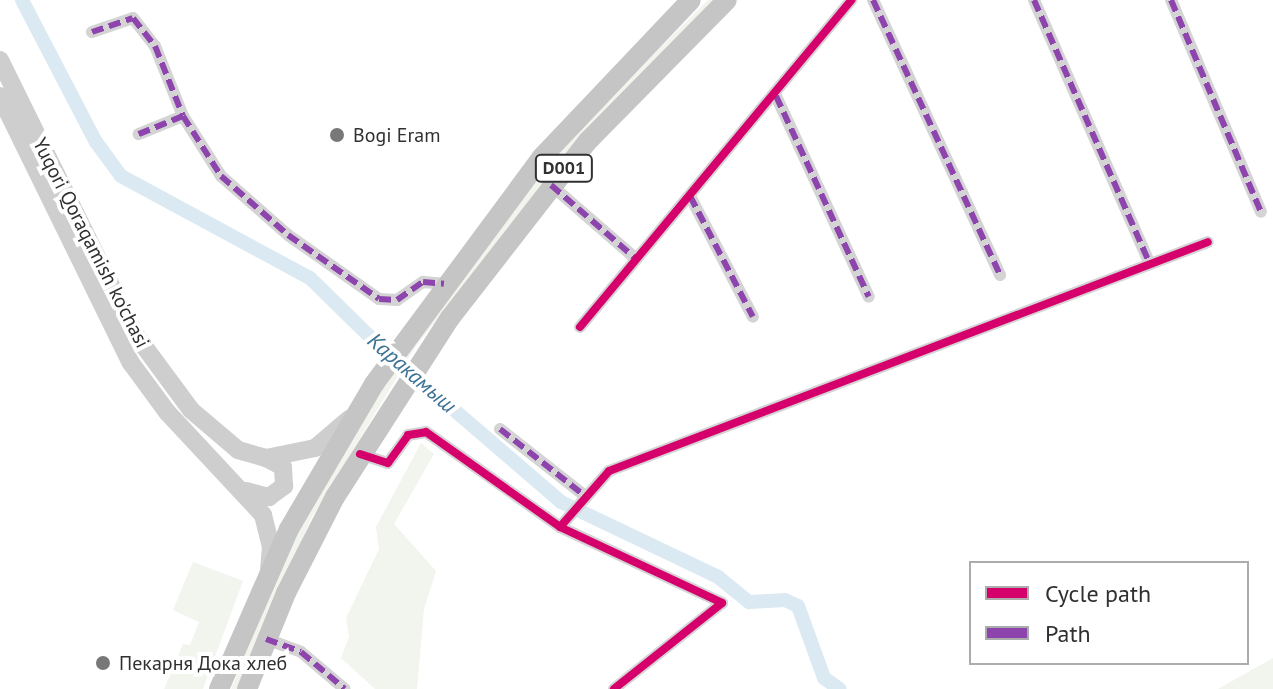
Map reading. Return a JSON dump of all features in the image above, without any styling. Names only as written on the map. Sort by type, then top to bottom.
[{"type":"highway","name":"D001","points":[[219,689],[269,570],[374,384],[444,284],[561,135],[691,0]]},
{"type":"highway","name":"D001","points":[[247,689],[309,545],[360,454],[425,356],[551,185],[647,77],[727,0]]},
{"type":"main road","name":"Yuqori Qoraqamish ko'chasi","points":[[0,60],[152,361],[209,428],[238,450],[266,458]]},
{"type":"main road","name":"Yuqori Qoraqamish ko'chasi","points":[[0,96],[131,363],[189,436],[246,491],[267,523],[269,570]]},
{"type":"main road","points":[[266,458],[315,448],[358,408]]},
{"type":"main road","points":[[246,491],[266,498],[284,486],[283,467],[266,458]]},
{"type":"street","points":[[580,327],[776,96],[851,0]]},
{"type":"street","points":[[873,0],[1000,275]]},
{"type":"street","points":[[1034,0],[1149,262]]},
{"type":"street","points":[[1171,0],[1261,212]]},
{"type":"street","points":[[92,32],[133,18],[139,21],[183,116],[221,176],[288,235],[379,299],[397,300],[423,282],[444,284]]},
{"type":"street","points":[[776,96],[869,297]]},
{"type":"street","points":[[139,134],[183,116]]},
{"type":"street","points":[[551,185],[636,259]]},
{"type":"street","points":[[690,196],[753,317]]},
{"type":"street","points":[[560,527],[609,471],[1208,242]]},
{"type":"street","points":[[500,429],[585,496]]},
{"type":"street","points":[[360,454],[388,463],[408,435],[426,432],[560,527],[722,603],[614,689]]},
{"type":"street","points":[[266,639],[301,652],[345,689]]},
{"type":"shaded area","points":[[708,0],[719,0],[584,133],[416,346],[311,519],[238,689],[231,689],[289,547],[410,341],[579,128]]},
{"type":"shaded area","points":[[421,443],[434,454],[394,524],[436,571],[424,609],[417,689],[375,689],[341,658],[349,637],[346,618],[379,549],[376,527]]},
{"type":"shaded area","points":[[193,562],[243,581],[203,689],[164,689],[183,644],[190,645],[199,622],[173,610]]},
{"type":"shaded area","points":[[1273,658],[1273,689],[1218,689]]},
{"type":"waterway","name":"Каракамыш","points":[[22,0],[96,142],[121,176],[310,278],[374,341],[561,502],[718,577],[749,602],[785,600],[798,606],[824,678],[840,689]]},
{"type":"marked path","points":[[873,0],[1000,275]]},
{"type":"marked path","points":[[1034,0],[1149,262]]},
{"type":"marked path","points":[[1171,0],[1261,212]]},
{"type":"marked path","points":[[92,32],[133,18],[155,46],[183,116],[139,134]]},
{"type":"marked path","points":[[776,96],[869,297]]},
{"type":"marked path","points":[[183,116],[221,176],[288,235],[379,299],[397,300],[423,282],[444,284]]},
{"type":"marked path","points":[[551,185],[636,259]]},
{"type":"marked path","points":[[690,196],[753,317]]},
{"type":"marked path","points":[[500,429],[585,496]]},
{"type":"marked path","points":[[266,639],[301,652],[345,689]]},
{"type":"cycle path","points":[[580,327],[851,0]]},
{"type":"cycle path","points":[[560,527],[609,471],[1208,242]]},
{"type":"cycle path","points":[[360,454],[388,463],[408,435],[426,432],[560,527],[722,603],[614,689]]},
{"type":"place","name":"Bogi Eram","points":[[337,135]]},
{"type":"place","name":"Пекарня Дока хлеб","points":[[103,663]]}]
